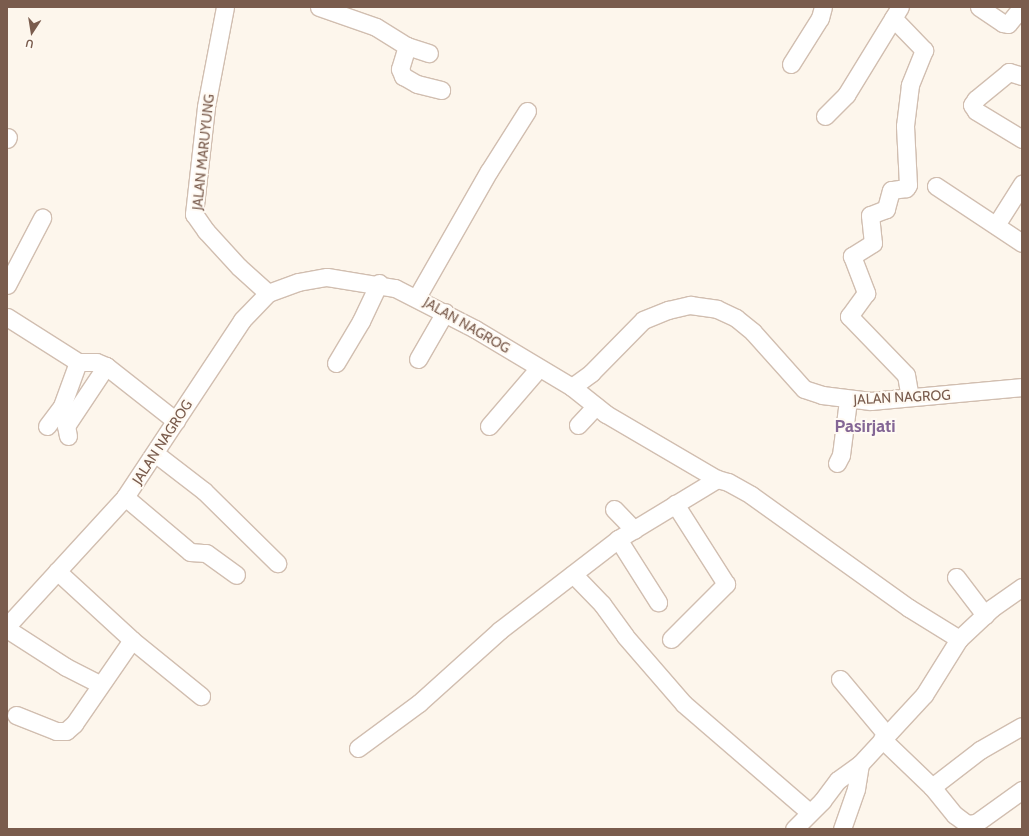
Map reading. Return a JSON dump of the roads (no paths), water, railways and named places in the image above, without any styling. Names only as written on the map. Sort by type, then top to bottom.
[{"type":"street","name":"JALAN MARUYUNG","points":[[225,7],[206,106],[194,214],[206,231],[239,267],[268,293]]},
{"type":"street","points":[[320,7],[376,27],[407,46],[430,53]]},
{"type":"street","points":[[791,64],[820,18],[822,7]]},
{"type":"street","points":[[979,7],[1003,23],[1008,24],[1022,7]]},
{"type":"street","points":[[825,116],[846,95],[897,13],[924,50],[910,85],[905,126],[908,185],[906,188],[891,190],[886,209],[870,215],[873,243],[852,256],[866,293],[849,316],[906,375],[910,397]]},
{"type":"street","points":[[407,46],[400,69],[403,76],[417,84],[441,90]]},
{"type":"street","points":[[1022,76],[1009,72],[972,103],[976,111],[1022,138]]},
{"type":"street","points":[[417,297],[489,171],[527,111]]},
{"type":"street","points":[[996,225],[1022,184]]},
{"type":"street","points":[[936,186],[1022,243]]},
{"type":"street","points":[[7,285],[42,218]]},
{"type":"street","name":"JALAN NAGROG","points":[[7,626],[126,497],[156,454],[242,320],[268,293],[283,286],[327,277],[379,283],[417,297],[538,369],[572,387],[591,373],[643,320],[678,307],[698,305],[717,309],[736,318],[753,332],[804,389],[848,400],[910,397],[1022,387]]},
{"type":"street","points":[[336,363],[361,321],[379,283]]},
{"type":"street","points":[[418,360],[444,312]]},
{"type":"street","points":[[7,317],[78,362],[96,362],[106,366],[176,421]]},
{"type":"street","points":[[47,426],[62,406],[78,362]]},
{"type":"street","points":[[68,436],[66,426],[106,366]]},
{"type":"street","points":[[489,426],[538,369]]},
{"type":"street","points":[[572,387],[596,406],[716,479],[728,482],[751,495],[909,608],[959,639]]},
{"type":"street","points":[[837,463],[841,454],[848,400]]},
{"type":"street","points":[[578,425],[596,406]]},
{"type":"street","points":[[156,454],[204,492],[277,562]]},
{"type":"street","points":[[358,748],[419,703],[500,630],[618,539],[716,479]]},
{"type":"street","points":[[126,497],[190,552],[206,552],[236,575]]},
{"type":"street","points":[[671,639],[726,584],[675,504]]},
{"type":"street","points":[[614,509],[634,530]]},
{"type":"street","points":[[618,539],[658,602]]},
{"type":"street","points":[[57,571],[132,640],[201,696]]},
{"type":"street","points":[[573,574],[602,604],[643,658],[684,704],[809,812]]},
{"type":"street","points":[[956,577],[985,615]]},
{"type":"street","points":[[794,829],[838,780],[860,764],[924,695],[959,639],[985,615],[1022,587]]},
{"type":"street","points":[[7,629],[66,667],[100,684]]},
{"type":"street","points":[[16,715],[56,731],[66,731],[74,724],[100,684],[132,640]]},
{"type":"street","points":[[840,680],[884,737],[932,787],[956,815],[970,825],[1022,790]]},
{"type":"street","points":[[932,787],[980,750],[1022,726]]},
{"type":"street","points":[[842,829],[856,789],[860,764]]},
{"type":"street","points":[[838,780],[856,789]]},
{"type":"district","name":"Pasirjati","points":[[865,426]]}]
